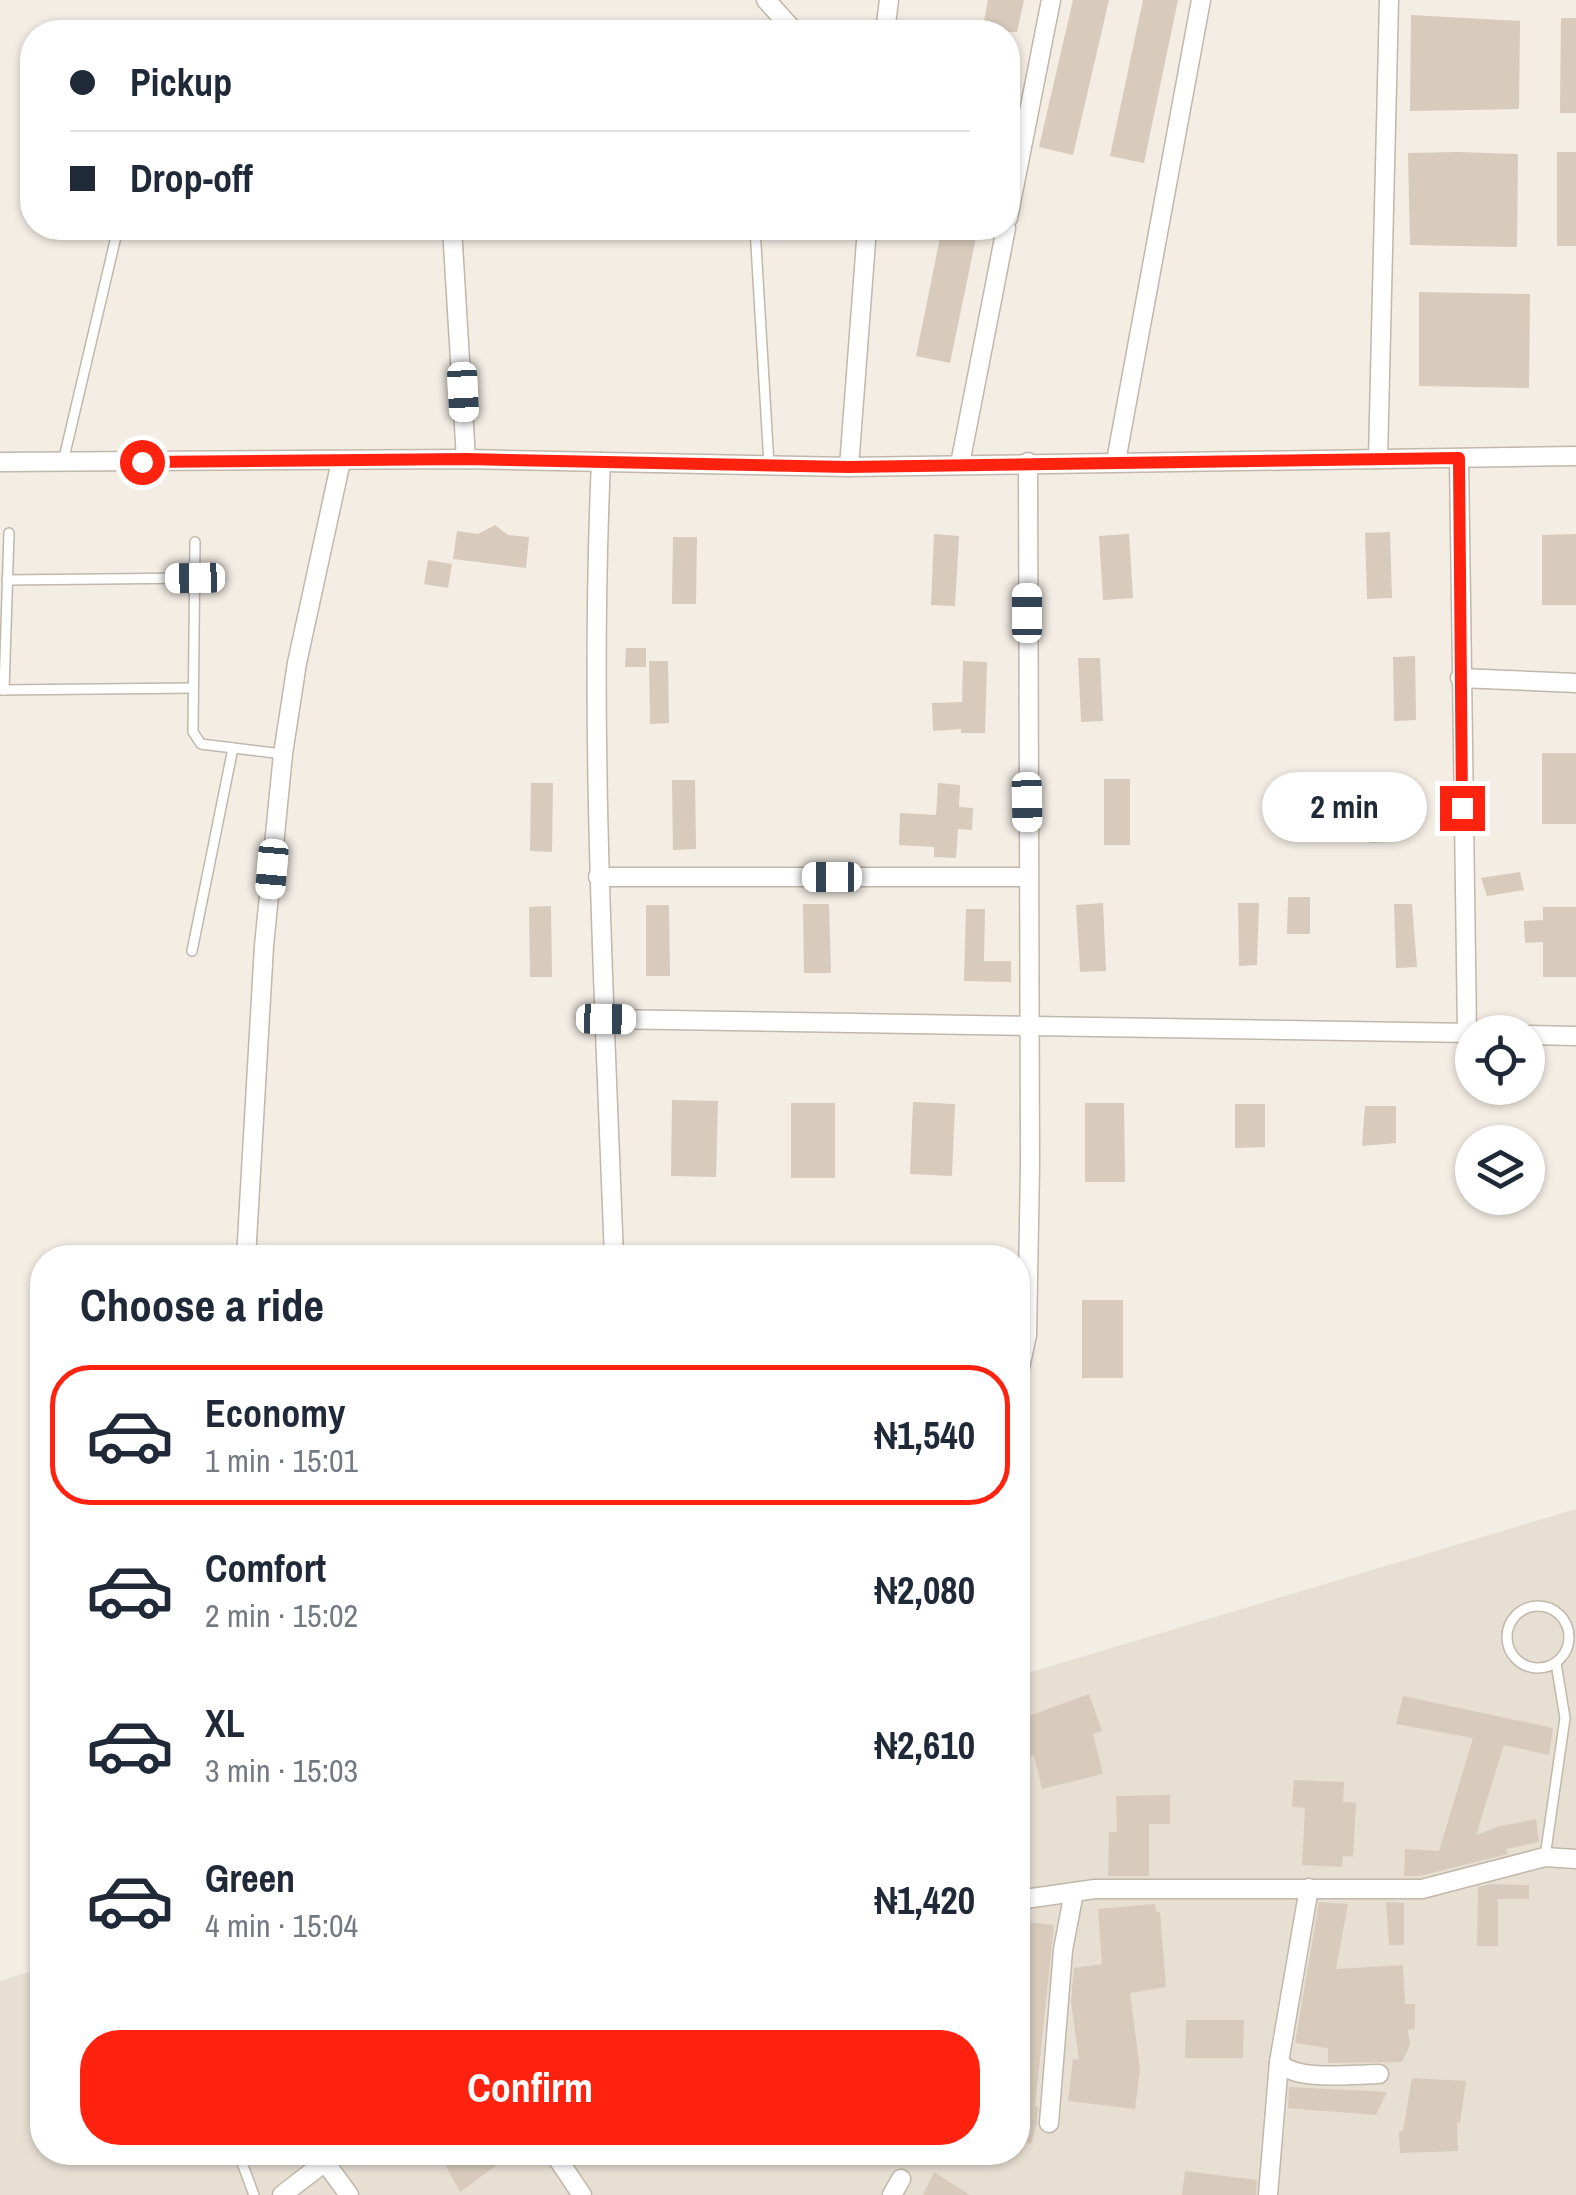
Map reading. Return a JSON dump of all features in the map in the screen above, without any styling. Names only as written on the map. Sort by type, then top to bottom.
[{"type":"street","points":[[766,0],[785,20]]},
{"type":"street","points":[[1020,157],[1051,0]]},
{"type":"street","points":[[1116,461],[1200,0]]},
{"type":"street","points":[[1378,458],[1389,0]]},
{"type":"street","points":[[453,240],[466,459]]},
{"type":"street","points":[[848,467],[866,240]]},
{"type":"street","points":[[960,464],[1004,240]]},
{"type":"street","points":[[0,462],[466,459],[848,467],[1576,456]]},
{"type":"street","points":[[1459,458],[1460,678],[1469,1015]]},
{"type":"street","points":[[247,1245],[264,946],[282,754],[297,663],[341,460]]},
{"type":"street","points":[[602,462],[595,602],[598,877],[614,1245]]},
{"type":"street","points":[[1028,462],[1028,1245]]},
{"type":"street","points":[[1460,678],[1576,683]]},
{"type":"street","points":[[598,877],[1028,877]]},
{"type":"street","points":[[606,1019],[1455,1032]]},
{"type":"street","points":[[1545,1035],[1576,1036]]},
{"type":"street","points":[[1030,1898],[1074,1892],[1422,1890],[1545,1857],[1576,1858]]},
{"type":"street","points":[[1268,2195],[1279,2062],[1309,1888]]},
{"type":"street","points":[[1049,2123],[1064,1950],[1074,1892]]},
{"type":"street","points":[[1279,2062],[1286,2071],[1303,2074],[1379,2074]]},
{"type":"street","points":[[282,2195],[321,2165]]},
{"type":"street","points":[[335,2165],[349,2195]]},
{"type":"street","points":[[562,2165],[582,2195]]},
{"type":"lane","points":[[63,462],[115,240]]},
{"type":"lane","points":[[755,240],[769,465]]},
{"type":"lane","points":[[9,533],[2,690],[194,688]]},
{"type":"lane","points":[[195,542],[193,732],[201,744],[282,754]]},
{"type":"lane","points":[[7,580],[195,578]]},
{"type":"lane","points":[[192,951],[233,748]]},
{"type":"lane","points":[[1545,1857],[1564,1718],[1556,1663],[1566,1650],[1568,1632],[1562,1617],[1552,1609],[1525,1608],[1514,1616],[1508,1630],[1510,1650],[1522,1666],[1542,1669],[1556,1663]]},
{"type":"lane","points":[[243,2165],[254,2195]]},
{"type":"shaded area","points":[[1576,1509],[1576,2195],[0,2195],[0,1981],[30,1972],[30,2165],[1030,2165],[1030,1672]]},
{"type":"building","points":[[988,0],[1024,0],[1020,20],[984,20]]},
{"type":"building","points":[[1073,0],[1109,0],[1073,155],[1039,147]]},
{"type":"building","points":[[1143,0],[1178,0],[1144,163],[1110,156]]},
{"type":"building","points":[[1411,15],[1520,21],[1519,109],[1410,111]]},
{"type":"building","points":[[1561,18],[1576,18],[1576,113],[1560,113]]},
{"type":"building","points":[[1557,152],[1576,152],[1576,246],[1557,246]]},
{"type":"building","points":[[1408,153],[1518,154],[1517,247],[1410,245]]},
{"type":"building","points":[[940,240],[976,240],[950,363],[916,356]]},
{"type":"building","points":[[1419,292],[1530,294],[1529,388],[1419,386]]},
{"type":"building","points":[[495,525],[508,535],[529,537],[526,568],[453,559],[457,531],[478,534]]},
{"type":"building","points":[[1390,532],[1392,598],[1367,599],[1365,533]]},
{"type":"building","points":[[934,534],[959,536],[955,606],[931,605]]},
{"type":"building","points":[[1129,534],[1133,598],[1103,600],[1099,536]]},
{"type":"building","points":[[1576,534],[1576,605],[1542,605],[1542,535]]},
{"type":"building","points":[[673,537],[697,537],[696,604],[672,604]]},
{"type":"building","points":[[428,560],[452,564],[448,588],[424,584]]},
{"type":"building","points":[[626,648],[646,648],[646,667],[625,667]]},
{"type":"building","points":[[1415,656],[1416,720],[1394,721],[1393,657]]},
{"type":"building","points":[[1078,658],[1100,658],[1103,721],[1081,722]]},
{"type":"building","points":[[649,661],[668,661],[669,723],[650,724]]},
{"type":"building","points":[[963,661],[987,662],[985,733],[961,733],[961,729],[933,731],[932,703],[962,702]]},
{"type":"building","points":[[1542,753],[1576,753],[1576,824],[1542,824]]},
{"type":"building","points":[[1104,779],[1130,779],[1130,845],[1104,845]]},
{"type":"building","points":[[1389,779],[1390,842],[1370,843],[1369,780]]},
{"type":"building","points":[[672,780],[695,780],[696,849],[673,850]]},
{"type":"building","points":[[531,783],[553,783],[552,852],[530,851]]},
{"type":"building","points":[[938,783],[960,785],[959,807],[973,808],[972,830],[958,829],[956,858],[934,857],[934,847],[899,845],[900,813],[936,815]]},
{"type":"building","points":[[1520,872],[1524,890],[1487,896],[1481,878]]},
{"type":"building","points":[[1288,897],[1310,897],[1310,934],[1287,934]]},
{"type":"building","points":[[1103,903],[1106,971],[1080,972],[1076,905]]},
{"type":"building","points":[[1238,903],[1259,903],[1257,965],[1239,966]]},
{"type":"building","points":[[803,904],[829,904],[831,973],[804,973]]},
{"type":"building","points":[[1394,904],[1412,904],[1417,967],[1396,968]]},
{"type":"building","points":[[646,905],[669,905],[670,976],[646,976]]},
{"type":"building","points":[[551,906],[552,977],[530,977],[529,907]]},
{"type":"building","points":[[1543,907],[1576,907],[1576,977],[1543,977],[1543,942],[1525,943],[1524,921],[1543,920]]},
{"type":"building","points":[[966,909],[985,909],[984,961],[1011,961],[1011,982],[964,981]]},
{"type":"building","points":[[672,1100],[718,1101],[716,1177],[671,1176]]},
{"type":"building","points":[[913,1102],[955,1104],[952,1176],[910,1174]]},
{"type":"building","points":[[791,1103],[835,1103],[835,1178],[791,1178]]},
{"type":"building","points":[[1085,1103],[1124,1103],[1125,1182],[1085,1182]]},
{"type":"building","points":[[1235,1104],[1265,1104],[1265,1147],[1235,1148]]},
{"type":"building","points":[[1365,1106],[1396,1106],[1396,1143],[1362,1146]]},
{"type":"building","points":[[1082,1300],[1123,1300],[1123,1378],[1082,1378]]},
{"type":"building","points":[[1089,1694],[1102,1731],[1093,1734],[1103,1774],[1042,1789],[1034,1755],[1030,1757],[1030,1716]]},
{"type":"building","points":[[1403,1696],[1553,1728],[1549,1755],[1504,1745],[1476,1835],[1536,1819],[1539,1842],[1506,1849],[1508,1854],[1420,1876],[1404,1876],[1405,1849],[1439,1851],[1473,1738],[1396,1724]]},
{"type":"building","points":[[1294,1780],[1344,1782],[1343,1802],[1356,1803],[1353,1857],[1343,1856],[1342,1867],[1302,1865],[1305,1808],[1292,1807]]},
{"type":"building","points":[[1170,1795],[1170,1824],[1149,1824],[1149,1876],[1108,1876],[1109,1832],[1117,1832],[1116,1796]]},
{"type":"building","points":[[1529,1885],[1529,1899],[1498,1899],[1498,1946],[1477,1946],[1478,1887]]},
{"type":"building","points":[[1319,1902],[1348,1904],[1336,1969],[1403,1965],[1405,2004],[1415,2004],[1415,2029],[1408,2030],[1410,2045],[1402,2062],[1328,2063],[1328,2048],[1295,2043]]},
{"type":"building","points":[[1386,1902],[1404,1903],[1404,1945],[1389,1945]]},
{"type":"building","points":[[1155,1904],[1156,1912],[1160,1912],[1166,1987],[1130,1993],[1140,2069],[1135,2109],[1068,2101],[1073,2059],[1079,2060],[1071,2002],[1074,1968],[1102,1964],[1098,1909]]},
{"type":"building","points":[[1030,1922],[1054,1925],[1035,2106],[1037,2122],[1031,2144]]},
{"type":"building","points":[[1186,2020],[1244,2020],[1243,2058],[1185,2058]]},
{"type":"building","points":[[1412,2078],[1466,2081],[1457,2123],[1458,2151],[1400,2153],[1399,2131],[1403,2131]]},
{"type":"building","points":[[1289,2087],[1387,2092],[1376,2115],[1288,2108]]},
{"type":"building","points":[[445,2165],[497,2165],[460,2192]]},
{"type":"building","points":[[1185,2171],[1257,2180],[1256,2195],[1182,2195]]},
{"type":"building","points":[[934,2172],[970,2195],[923,2195]]},
{"type":"route","points":[[142,462],[466,459],[848,467],[1459,458],[1462,808]]}]
